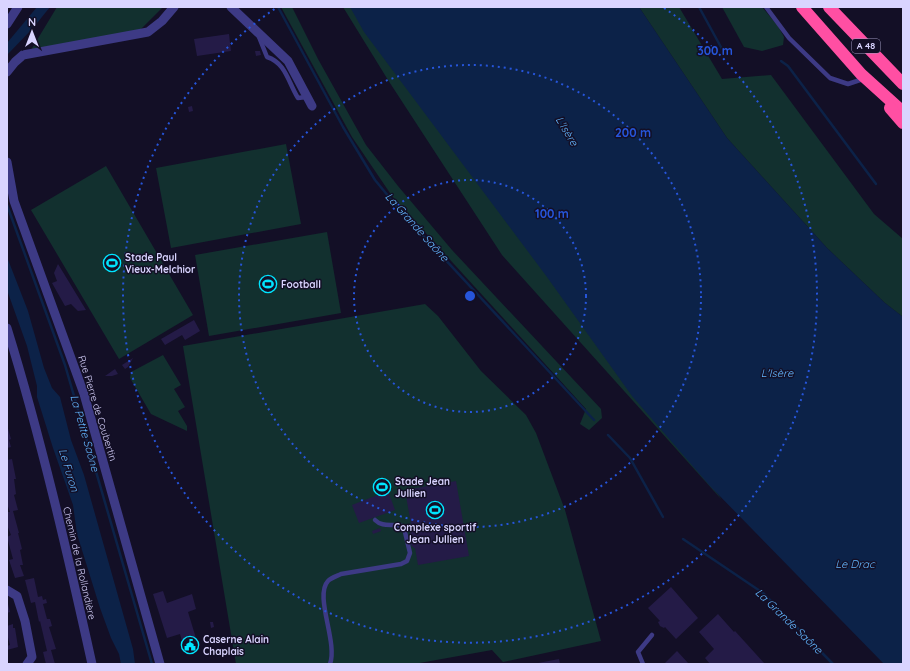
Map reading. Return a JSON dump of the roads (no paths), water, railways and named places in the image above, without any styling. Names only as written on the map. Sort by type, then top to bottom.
[{"type":"highway","name":"A 48","points":[[802,7],[863,76]]},
{"type":"highway","name":"A 48","points":[[829,7],[903,84]]},
{"type":"highway","points":[[863,76],[903,112]]},
{"type":"highway","points":[[863,76],[903,123]]},
{"type":"street","points":[[7,24],[18,7]]},
{"type":"street","points":[[7,72],[23,55],[148,32],[162,21],[174,7]]},
{"type":"street","points":[[231,7],[288,61],[312,106]]},
{"type":"street","name":"Rue Pierre de Coubertin","points":[[7,162],[14,201],[84,394],[160,664]]},
{"type":"street","name":"Chemin de la Rollandière","points":[[7,328],[28,397],[68,554],[92,664]]},
{"type":"street","points":[[7,590],[17,596],[25,621],[32,657],[27,664]]},
{"type":"lane","points":[[766,7],[789,38],[830,78],[848,84],[863,76]]},
{"type":"lane","points":[[330,664],[332,651],[323,599],[327,582],[341,574],[401,564],[407,561],[410,553],[402,526],[384,525],[375,520]]},
{"type":"lane","points":[[643,664],[638,652],[652,635]]},
{"type":"water","points":[[37,7],[50,7],[33,28],[7,55],[7,43]]},
{"type":"water","name":"L'Isère","points":[[350,7],[639,7],[727,138],[827,248],[885,303],[903,317],[903,664],[884,664],[710,486],[632,396],[547,277],[364,32]]},
{"type":"water","name":"Le Furon","points":[[7,257],[28,311],[44,368],[52,388],[60,397],[71,440],[84,475],[133,649],[135,664],[121,664],[119,654],[111,638],[100,608],[77,534],[73,505],[37,397],[37,386],[27,346],[7,290]]},
{"type":"waterway","name":"La Grande Saône","points":[[278,7],[343,127],[375,180],[403,214],[594,420]]},
{"type":"waterway","points":[[699,7],[722,49],[728,53]]},
{"type":"waterway","points":[[781,61],[788,66],[876,184]]},
{"type":"waterway","name":"La Petite Saône","points":[[7,205],[65,365],[152,664]]},
{"type":"waterway","name":"La Grande Saône","points":[[608,435],[630,458],[663,517]]},
{"type":"waterway","name":"La Grande Saône","points":[[683,539],[763,593],[833,664]]},
{"type":"place","name":"Stade Paul Vieux-Melchior","points":[[112,263]]},
{"type":"place","name":"Football","points":[[268,284]]},
{"type":"place","name":"Stade Jean Jullien","points":[[382,487]]},
{"type":"place","name":"Complexe sportif Jean Jullien","points":[[435,510]]},
{"type":"place","name":"Caserne Alain Chaplais","points":[[190,645]]},
{"type":"water label","name":"Le Drac","points":[[855,564]]}]
